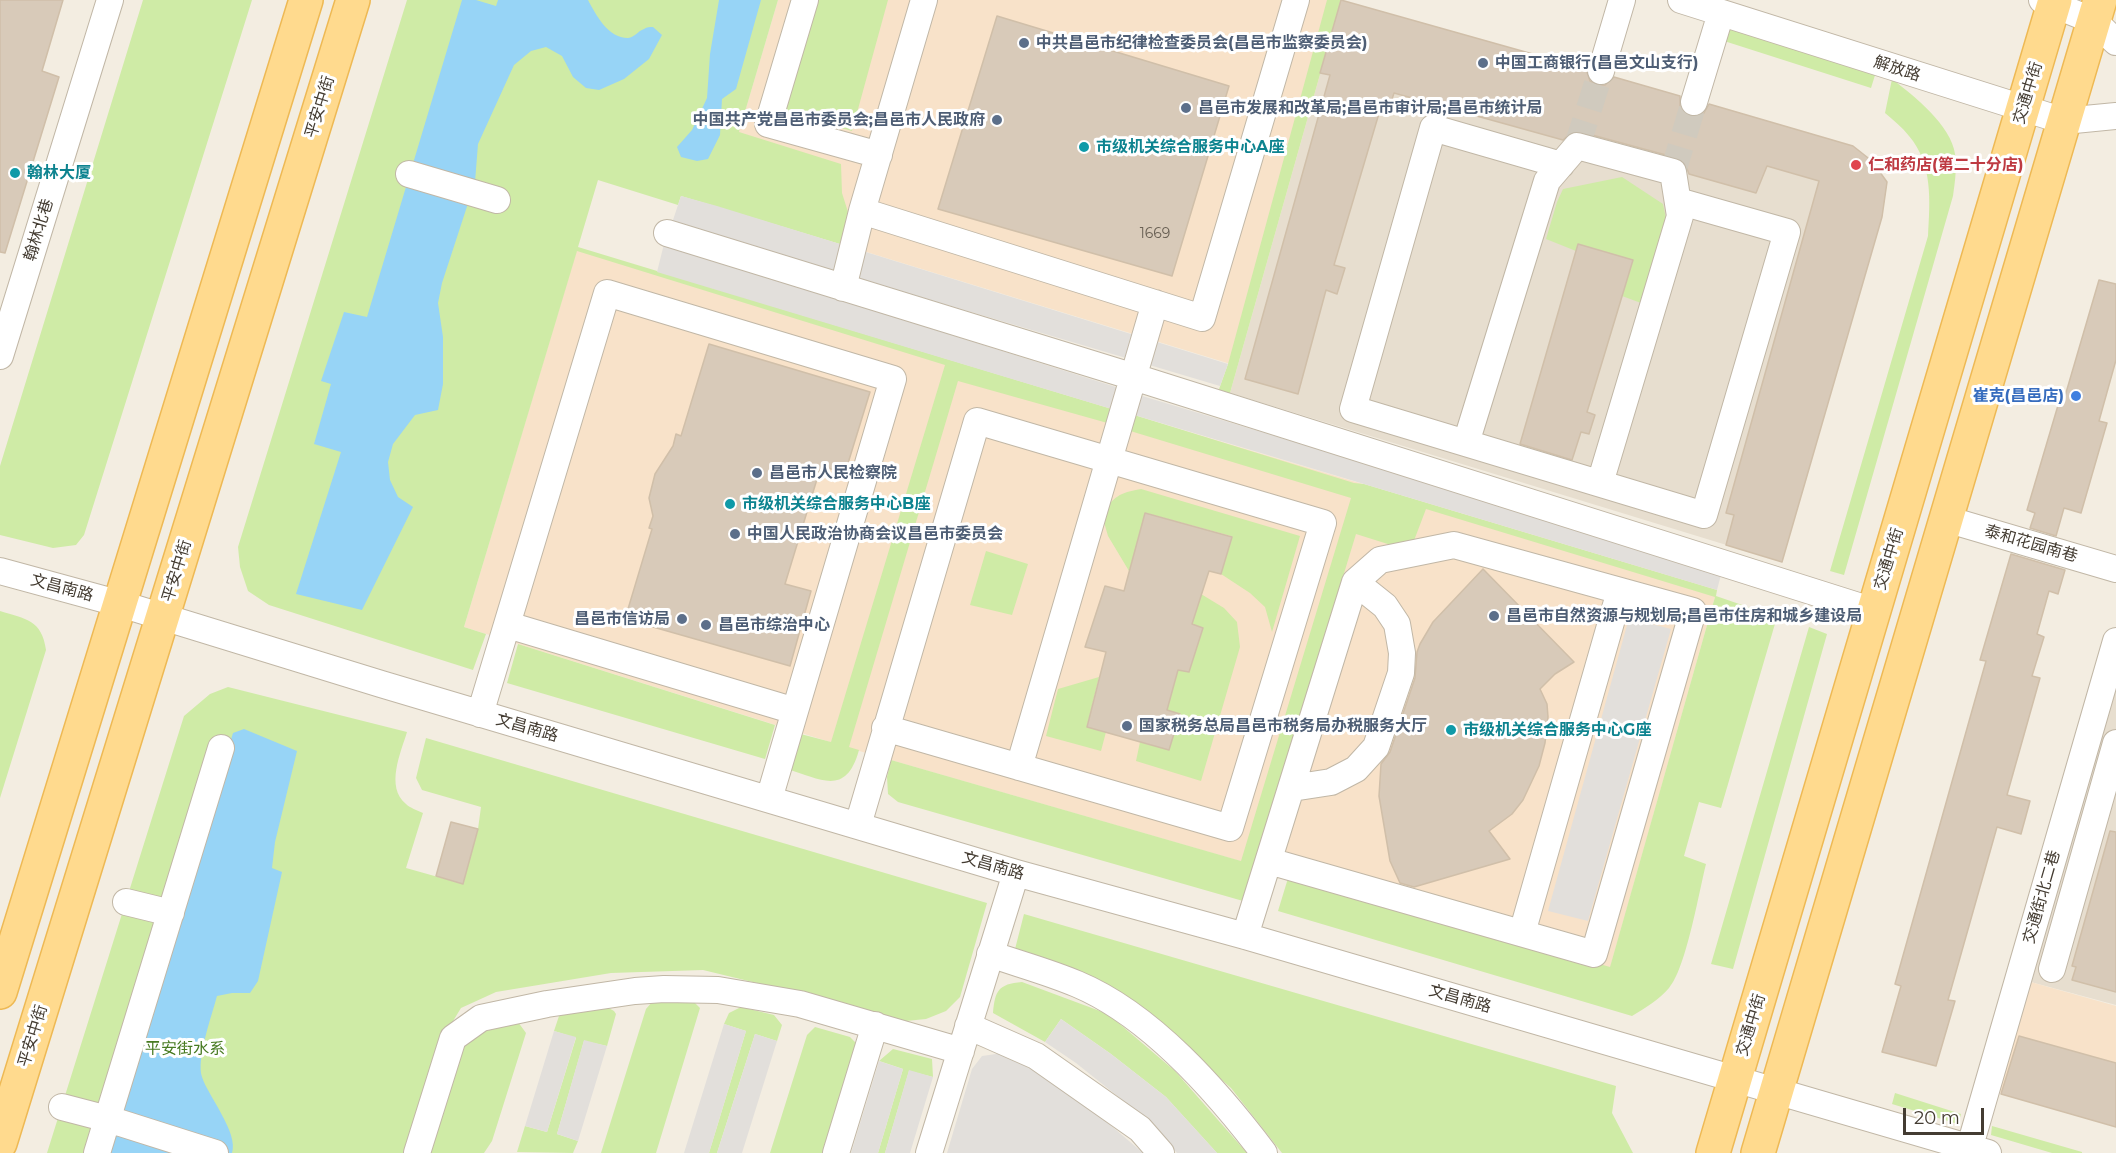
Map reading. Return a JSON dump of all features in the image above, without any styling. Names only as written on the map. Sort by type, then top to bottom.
[{"type":"main road","points":[[0,992],[306,0]]},
{"type":"main road","name":"平安中街","points":[[0,1143],[353,0]]},
{"type":"main road","name":"交通中街","points":[[1713,1153],[2023,109],[2050,1]]},
{"type":"main road","points":[[1758,1153],[2064,121],[2103,21]]},
{"type":"street","name":"翰林北巷","points":[[0,356],[110,0]]},
{"type":"street","points":[[805,0],[768,124],[879,155]]},
{"type":"street","points":[[843,288],[862,211],[924,0]]},
{"type":"street","points":[[862,211],[1202,318],[1296,0]]},
{"type":"street","points":[[1601,71],[1622,0]]},
{"type":"street","name":"解放路","points":[[1681,0],[2064,121],[2116,116]]},
{"type":"street","points":[[2050,1],[2103,21]]},
{"type":"street","points":[[1694,102],[1721,13]]},
{"type":"street","points":[[1561,165],[1433,128],[1353,409],[1704,515],[1787,232],[1678,201]]},
{"type":"street","points":[[1466,443],[1547,181],[1577,146],[1673,172],[1680,216],[1600,483]]},
{"type":"street","points":[[410,174],[497,200]]},
{"type":"street","points":[[667,233],[1134,377],[1874,612]]},
{"type":"street","points":[[480,714],[607,293],[893,379],[769,799]]},
{"type":"street","points":[[1019,767],[1155,303]]},
{"type":"street","points":[[858,825],[885,729],[977,421],[1323,523],[1230,828],[885,729]]},
{"type":"street","name":"泰和花园南巷","points":[[1946,519],[2116,569]]},
{"type":"street","points":[[1245,936],[1355,582],[1380,560],[1454,546],[1693,611],[1594,954],[1269,861]]},
{"type":"street","name":"文昌南路","points":[[0,571],[121,604],[480,714],[1016,873],[1245,936],[1975,1151]]},
{"type":"street","points":[[1292,788],[1331,782],[1356,769],[1376,747],[1401,673],[1402,653],[1397,624],[1385,606],[1355,582]]},
{"type":"street","points":[[1522,933],[1620,591]]},
{"type":"street","points":[[508,626],[795,711]]},
{"type":"street","name":"交通街北二巷","points":[[1975,1151],[2116,641]]},
{"type":"street","points":[[2052,969],[2116,743]]},
{"type":"street","points":[[98,1153],[220,748]]},
{"type":"street","points":[[929,1153],[1016,873]]},
{"type":"street","points":[[126,902],[171,913]]},
{"type":"street","points":[[990,954],[1079,985],[1125,1012],[1158,1036],[1205,1082],[1264,1153]]},
{"type":"street","points":[[417,1153],[453,1038],[481,1018],[548,1004],[635,991],[718,990],[800,1004],[961,1052]]},
{"type":"street","points":[[836,1153],[875,1025]]},
{"type":"street","points":[[968,1026],[1036,1056],[1140,1129],[1161,1153]]},
{"type":"street","points":[[62,1107],[215,1153]]},
{"type":"shaded area","points":[[778,0],[1341,0],[1237,366],[717,206]]},
{"type":"shaded area","points":[[1341,0],[1853,146],[1872,161],[1887,182],[1882,217],[1782,562],[1230,393]]},
{"type":"shaded area","points":[[681,196],[1228,364],[1220,386],[672,223]]},
{"type":"shaded area","points":[[664,244],[1119,388],[1115,410],[657,272]]},
{"type":"shaded area","points":[[577,249],[1717,590],[1610,968],[849,748],[464,627]]},
{"type":"shaded area","points":[[1139,395],[1722,571],[1717,590],[1131,414]]},
{"type":"shaded area","points":[[1629,618],[1671,629],[1588,921],[1548,911]]},
{"type":"shaded area","points":[[2116,673],[2116,1005],[2027,981]]},
{"type":"shaded area","points":[[2027,981],[2116,1006],[2116,1127],[1995,1091]]},
{"type":"shaded area","points":[[1061,1019],[1166,1097],[1217,1153],[1177,1153],[1146,1119],[1076,1063],[1045,1042]]},
{"type":"shaded area","points":[[724,1024],[746,1031],[709,1153],[684,1153]]},
{"type":"shaded area","points":[[554,1031],[576,1037],[547,1132],[525,1126]]},
{"type":"shaded area","points":[[755,1034],[777,1041],[742,1153],[717,1153]]},
{"type":"shaded area","points":[[584,1040],[607,1046],[578,1141],[557,1134]]},
{"type":"shaded area","points":[[1003,1053],[1073,1093],[1143,1153],[947,1153],[972,1069],[982,1056]]},
{"type":"shaded area","points":[[879,1061],[903,1069],[878,1153],[851,1153]]},
{"type":"shaded area","points":[[909,1070],[933,1077],[910,1153],[885,1153]]},
{"type":"green space","points":[[143,0],[252,0],[84,535],[76,545],[53,548],[0,535],[0,466]]},
{"type":"green space","points":[[407,0],[778,0],[739,132],[841,164],[842,193],[848,212],[840,244],[681,196],[678,205],[598,180],[578,247],[1115,410],[1111,424],[958,381],[849,747],[859,750],[854,765],[847,774],[839,779],[821,780],[787,769],[797,733],[831,742],[945,365],[577,251],[464,627],[486,634],[473,670],[269,605],[248,591],[240,567],[238,547]]},
{"type":"green space","points":[[814,0],[888,0],[852,131],[782,112]]},
{"type":"green space","points":[[1327,0],[1341,0],[1230,393],[1218,392],[1228,364]]},
{"type":"green space","points":[[1726,23],[1876,72],[1871,88],[1721,40]]},
{"type":"green space","points":[[1892,79],[1930,112],[1947,132],[1955,154],[1955,180],[1953,196],[1844,575],[1830,571],[1928,236],[1928,183],[1922,159],[1909,136],[1885,113]]},
{"type":"green space","points":[[1622,177],[1663,204],[1666,218],[1641,303],[1622,296],[1632,260],[1578,244],[1576,251],[1546,239],[1563,189]]},
{"type":"green space","points":[[1131,414],[1354,483],[1364,484],[1717,590],[1716,596],[1777,617],[1721,808],[1699,802],[1684,856],[1706,864],[1681,965],[1669,988],[1661,996],[1632,1016],[1278,911],[1289,875],[1610,967],[1715,597],[1426,509],[1410,551],[1356,534],[1255,865],[1250,903],[898,802],[888,794],[887,777],[891,760],[1241,861],[1351,498],[1127,430]]},
{"type":"green space","points":[[1141,489],[1300,536],[1272,632],[1265,607],[1250,593],[1221,574],[1231,536],[1146,513],[1129,571],[1108,536],[1102,515],[1118,496]]},
{"type":"green space","points":[[986,551],[1028,564],[1012,615],[970,605]]},
{"type":"green space","points":[[1201,594],[1224,608],[1237,622],[1240,647],[1201,781],[1136,761],[1140,742],[1169,750],[1179,714],[1167,710],[1178,670],[1189,672],[1202,628],[1192,624]]},
{"type":"green space","points":[[0,611],[25,619],[37,627],[41,632],[46,650],[0,798]]},
{"type":"green space","points":[[1809,627],[1827,634],[1733,969],[1711,964]]},
{"type":"green space","points":[[518,644],[775,725],[765,759],[507,683]]},
{"type":"green space","points":[[1099,677],[1087,726],[1106,732],[1101,751],[1046,736],[1058,689]]},
{"type":"green space","name":"平安街水系","points":[[228,687],[407,732],[396,769],[396,788],[406,804],[423,813],[406,868],[463,884],[478,829],[481,807],[422,790],[416,778],[426,738],[987,903],[960,997],[946,1011],[926,1019],[896,1022],[798,993],[703,970],[611,973],[496,992],[461,1008],[439,1044],[403,1153],[47,1153],[184,716],[210,694]]},
{"type":"green space","points":[[1024,914],[1616,1086],[1612,1113],[1633,1153],[1282,1153],[1231,1088],[1151,1017],[1014,953]]},
{"type":"green space","points":[[1022,982],[1108,1014],[1175,1071],[1247,1153],[1217,1153],[1166,1097],[1061,1019],[1045,1042],[993,1013],[999,990]]},
{"type":"green space","points":[[652,1002],[695,1003],[700,1008],[656,1153],[601,1153],[646,1009]]},
{"type":"green space","points":[[605,1006],[616,1014],[607,1046],[584,1041],[557,1134],[578,1141],[573,1153],[517,1152],[525,1126],[547,1132],[576,1038],[554,1031],[559,1016],[563,1010]]},
{"type":"green space","points":[[741,1007],[774,1015],[782,1025],[777,1041],[755,1034],[717,1153],[709,1153],[746,1031],[724,1024],[729,1013]]},
{"type":"green space","points":[[518,1022],[526,1033],[492,1141],[484,1153],[430,1153],[465,1037]]},
{"type":"green space","points":[[815,1027],[850,1037],[857,1044],[824,1153],[770,1153],[807,1035]]},
{"type":"green space","points":[[893,1049],[932,1059],[933,1077],[909,1071],[885,1153],[878,1153],[903,1069],[879,1061]]},
{"type":"green space","points":[[1895,1093],[1961,1114],[1958,1124],[1892,1104]]},
{"type":"green space","points":[[1992,1126],[2082,1153],[2052,1153],[1991,1135]]},
{"type":"water","points":[[462,0],[476,0],[496,6],[498,0],[588,0],[604,25],[614,34],[628,38],[646,28],[653,27],[662,35],[649,59],[624,79],[599,90],[586,88],[573,77],[562,56],[546,47],[531,51],[514,65],[478,144],[475,182],[442,283],[438,303],[443,337],[443,384],[438,410],[415,415],[393,444],[388,462],[390,480],[398,497],[413,507],[362,610],[296,594],[341,452],[314,444],[331,384],[321,381],[344,312],[367,317]]},
{"type":"water","points":[[719,0],[761,0],[736,89],[722,99],[720,135],[708,159],[697,161],[681,157],[677,147],[692,130],[707,98],[710,54]]},
{"type":"water","points":[[244,729],[297,751],[275,842],[272,868],[282,872],[258,981],[250,993],[217,996],[201,1059],[205,1085],[231,1135],[232,1153],[104,1153],[233,733]]},
{"type":"building","name":"翰林大厦","points":[[0,0],[63,0],[42,71],[59,77],[5,253],[0,252]]},
{"type":"building","points":[[1341,0],[1586,69],[1590,81],[1597,85],[1605,85],[1614,77],[1680,96],[1680,106],[1689,116],[1697,117],[1704,113],[1709,104],[1853,146],[1872,161],[1887,182],[1882,217],[1782,562],[1726,545],[1734,515],[1726,513],[1819,181],[1767,166],[1756,193],[1689,174],[1685,163],[1677,158],[1581,132],[1572,132],[1563,140],[1394,93],[1388,112],[1380,110],[1334,265],[1345,268],[1337,294],[1326,290],[1298,394],[1245,379],[1330,75],[1320,73]]},
{"type":"building","name":"市级机关综合服务中心A座","points":[[997,16],[1229,86],[1172,276],[938,209]]},
{"type":"building","points":[[1578,244],[1633,260],[1587,412],[1595,415],[1589,434],[1581,432],[1572,460],[1520,444]]},
{"type":"building","points":[[2099,280],[2116,284],[2116,360],[2099,421],[2107,423],[2081,513],[2064,508],[2056,536],[2030,528],[2035,513],[2027,510],[2059,402],[2063,403]]},
{"type":"building","name":"市级机关综合服务中心B座","points":[[709,344],[870,392],[845,473],[821,466],[785,584],[811,591],[790,666],[625,619],[652,529],[649,528],[653,516],[649,498],[655,474],[673,446],[676,434],[681,436]]},
{"type":"building","points":[[1145,513],[1232,537],[1221,574],[1209,571],[1192,624],[1203,628],[1189,672],[1178,670],[1167,710],[1180,714],[1169,750],[1087,727],[1106,652],[1085,647],[1105,586],[1124,591]]},
{"type":"building","points":[[2011,554],[2065,570],[2058,594],[2049,591],[2037,634],[2044,637],[2032,676],[2040,678],[2007,795],[2030,801],[2021,834],[1997,827],[1948,1000],[1955,1001],[1936,1066],[1882,1052],[1901,986],[1895,984],[1986,661],[1980,660]]},
{"type":"building","name":"市级机关综合服务中心G座","points":[[1483,569],[1574,662],[1555,674],[1540,689],[1547,704],[1548,717],[1539,766],[1523,800],[1512,814],[1489,831],[1510,859],[1414,887],[1400,883],[1390,861],[1379,796],[1381,764],[1390,752],[1415,678],[1417,652],[1420,644],[1433,622]]},
{"type":"building","points":[[451,822],[478,829],[463,884],[436,876]]},
{"type":"building","points":[[2110,831],[2116,832],[2116,992],[2072,980],[2076,967],[2072,966]]},
{"type":"building","points":[[2019,1036],[2116,1063],[2116,1127],[2001,1094]]},
{"type":"tunnel","points":[[1577,146],[1601,71]]},
{"type":"tunnel","points":[[1673,172],[1694,102]]},
{"type":"place","name":"中共昌邑市纪律检查委员会(昌邑市监察委员会)","points":[[1024,43]]},
{"type":"place","name":"中国工商银行(昌邑文山支行)","points":[[1483,63]]},
{"type":"place","name":"昌邑市发展和改革局;昌邑市审计局;昌邑市统计局","points":[[1186,108]]},
{"type":"place","name":"中国共产党昌邑市委员会;昌邑市人民政府","points":[[997,120]]},
{"type":"place","name":"市级机关综合服务中心A座","points":[[1084,147]]},
{"type":"place","name":"仁和药店(第二十分店)","points":[[1856,165]]},
{"type":"place","name":"翰林大厦","points":[[15,173]]},
{"type":"place","name":"崔克(昌邑店)","points":[[2076,396]]},
{"type":"place","name":"昌邑市人民检察院","points":[[757,473]]},
{"type":"place","name":"市级机关综合服务中心B座","points":[[730,504]]},
{"type":"place","name":"中国人民政治协商会议昌邑市委员会","points":[[735,534]]},
{"type":"place","name":"昌邑市自然资源与规划局;昌邑市住房和城乡建设局","points":[[1494,616]]},
{"type":"place","name":"昌邑市信访局","points":[[682,619]]},
{"type":"place","name":"昌邑市综治中心","points":[[706,625]]},
{"type":"place","name":"国家税务总局昌邑市税务局办税服务大厅","points":[[1127,726]]},
{"type":"place","name":"市级机关综合服务中心G座","points":[[1451,730]]}]
